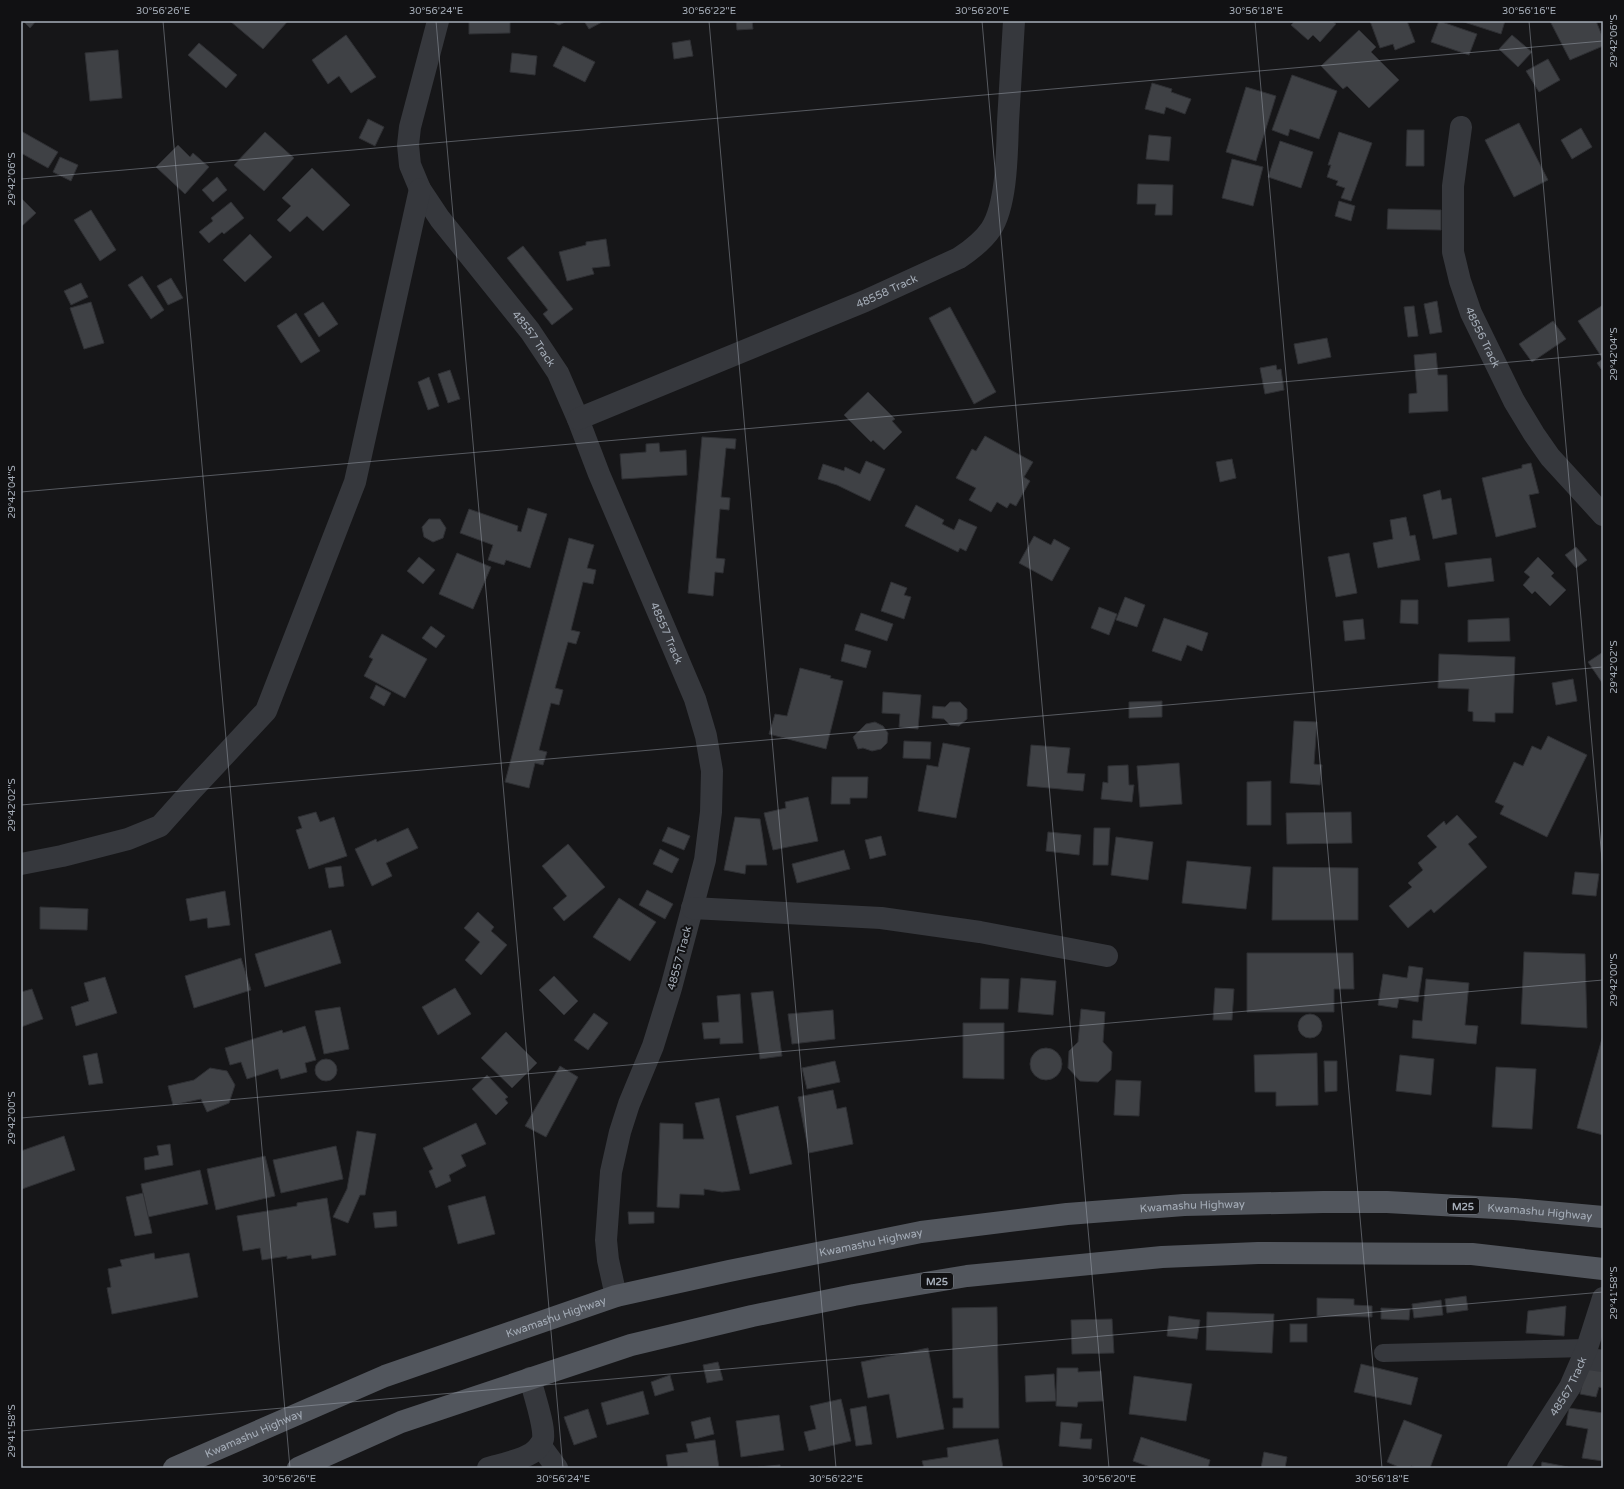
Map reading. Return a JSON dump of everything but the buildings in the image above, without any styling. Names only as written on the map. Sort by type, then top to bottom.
[{"type":"main road","name":"Kwamashu Highway","points":[[174,1468],[385,1376],[616,1296],[729,1271],[921,1232],[1067,1214],[1184,1206],[1323,1202],[1387,1202],[1514,1209],[1603,1217]]},
{"type":"main road","name":"M25","points":[[298,1468],[401,1422],[631,1345],[752,1316],[854,1294],[974,1275],[1162,1257],[1258,1253],[1472,1254],[1603,1269]]},
{"type":"street","name":"48557 Track","points":[[438,21],[410,127],[408,145],[410,165],[420,189],[440,219],[530,331],[558,373],[694,699],[706,736],[712,772],[711,812],[705,860],[671,988],[655,1039],[620,1132],[612,1172],[606,1240],[608,1260],[616,1296]]},
{"type":"street","name":"48558 Track","points":[[578,419],[865,301],[924,275],[959,258],[970,250],[991,229],[997,215],[1002,195],[1006,158],[1014,21]]},
{"type":"street","name":"48556 Track","points":[[1460,126],[1452,186],[1453,252],[1471,313],[1514,401],[1534,434],[1550,457],[1603,514]]},
{"type":"street","points":[[21,864],[62,856],[128,839],[160,826],[266,711],[355,482],[420,189]]},
{"type":"street","points":[[692,908],[881,918],[980,932],[1107,956]]},
{"type":"street","name":"48567 Track","points":[[1518,1468],[1590,1356],[1603,1298]]},
{"type":"street","points":[[488,1468],[532,1453],[540,1445],[543,1438],[541,1423],[530,1378]]},
{"type":"street","points":[[540,1445],[557,1468]]},
{"type":"lane","points":[[1383,1353],[1590,1356]]}]
